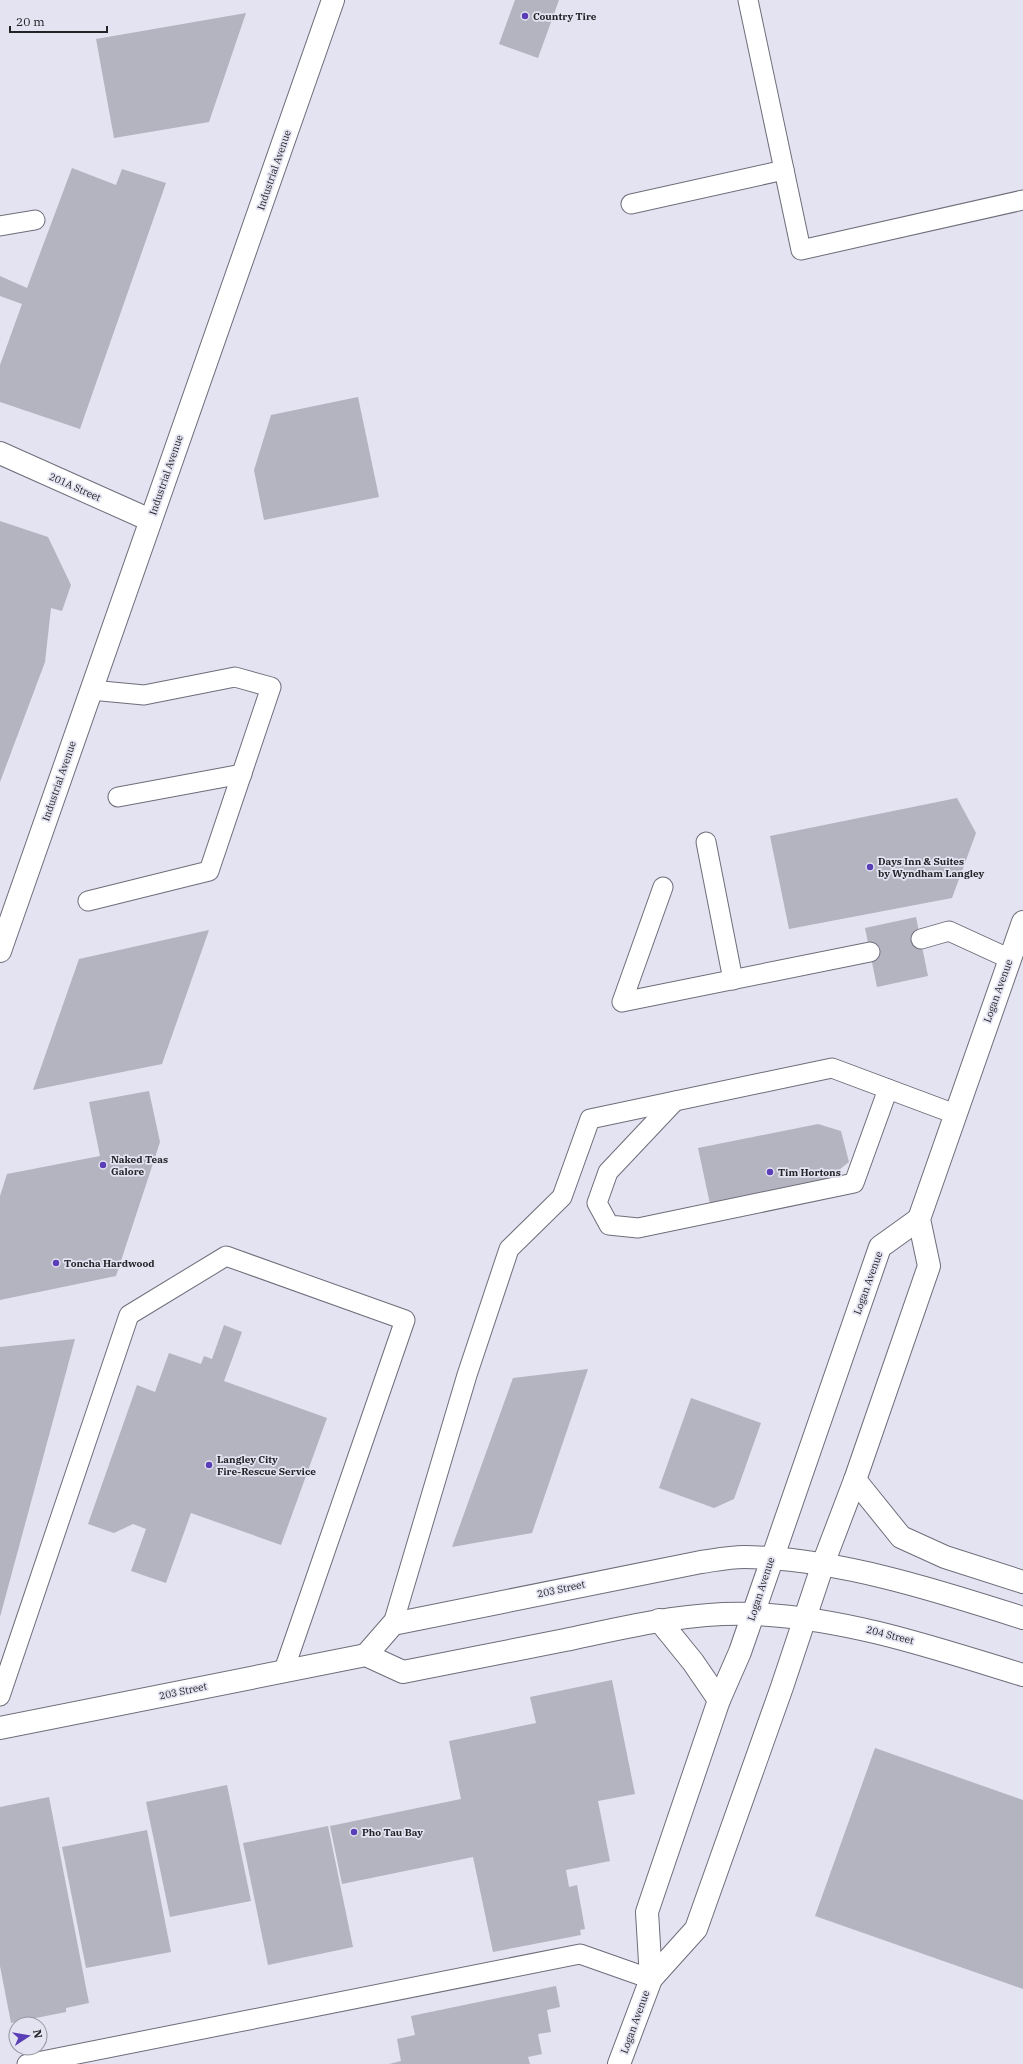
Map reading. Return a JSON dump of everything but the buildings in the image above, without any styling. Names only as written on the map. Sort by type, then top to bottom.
[{"type":"main road","name":"Industrial Avenue","points":[[0,951],[150,520],[334,0]]},
{"type":"main road","name":"201A Street","points":[[0,453],[150,520]]},
{"type":"main road","name":"Logan Avenue","points":[[620,2064],[651,1979],[696,1929],[806,1618],[823,1564],[855,1480],[929,1266],[919,1218],[1023,922]]},
{"type":"main road","name":"Logan Avenue","points":[[651,1979],[647,1912],[719,1700],[740,1652],[754,1614],[771,1559],[880,1247],[919,1218]]},
{"type":"main road","points":[[855,1480],[900,1537],[945,1557],[1023,1582]]},
{"type":"main road","name":"203 Street","points":[[394,1624],[701,1562],[743,1557],[771,1559]]},
{"type":"main road","points":[[771,1559],[823,1564],[862,1572],[1023,1618]]},
{"type":"main road","points":[[394,1624],[366,1655],[403,1672],[659,1620],[719,1614],[754,1614]]},
{"type":"main road","name":"204 Street","points":[[754,1614],[806,1618],[907,1639],[1023,1675]]},
{"type":"main road","points":[[659,1620],[693,1662],[719,1700]]},
{"type":"main road","name":"203 Street","points":[[0,1728],[284,1670],[366,1655]]},
{"type":"main road","points":[[996,1667],[1023,1684]]},
{"type":"lane","points":[[748,0],[801,250],[1023,200]]},
{"type":"lane","points":[[631,204],[784,170]]},
{"type":"lane","points":[[0,226],[34,220]]},
{"type":"lane","points":[[88,901],[210,871],[270,687],[235,677],[144,695],[91,690]]},
{"type":"lane","points":[[118,797],[242,774]]},
{"type":"lane","points":[[706,842],[733,980]]},
{"type":"lane","points":[[663,887],[622,1002],[870,952]]},
{"type":"lane","points":[[921,939],[949,931],[1010,959]]},
{"type":"lane","points":[[394,1624],[467,1375],[509,1249],[562,1197],[590,1119],[832,1068],[955,1114]]},
{"type":"lane","points":[[674,1101],[608,1172],[597,1203],[608,1225],[638,1228],[854,1183],[888,1089]]},
{"type":"lane","points":[[0,1696],[129,1316],[226,1256],[405,1320],[284,1670]]},
{"type":"lane","points":[[27,2064],[580,1954],[651,1979]]},
{"type":"place","name":"Country Tire","points":[[525,16]]},
{"type":"place","name":"Days Inn & Suites by Wyndham Langley","points":[[870,867]]},
{"type":"place","name":"Naked Teas Galore","points":[[103,1165]]},
{"type":"place","name":"Tim Hortons","points":[[770,1172]]},
{"type":"place","name":"Toncha Hardwood","points":[[56,1263]]},
{"type":"place","name":"Langley City Fire-Rescue Service","points":[[209,1465]]},
{"type":"place","name":"Pho Tau Bay","points":[[354,1832]]}]
